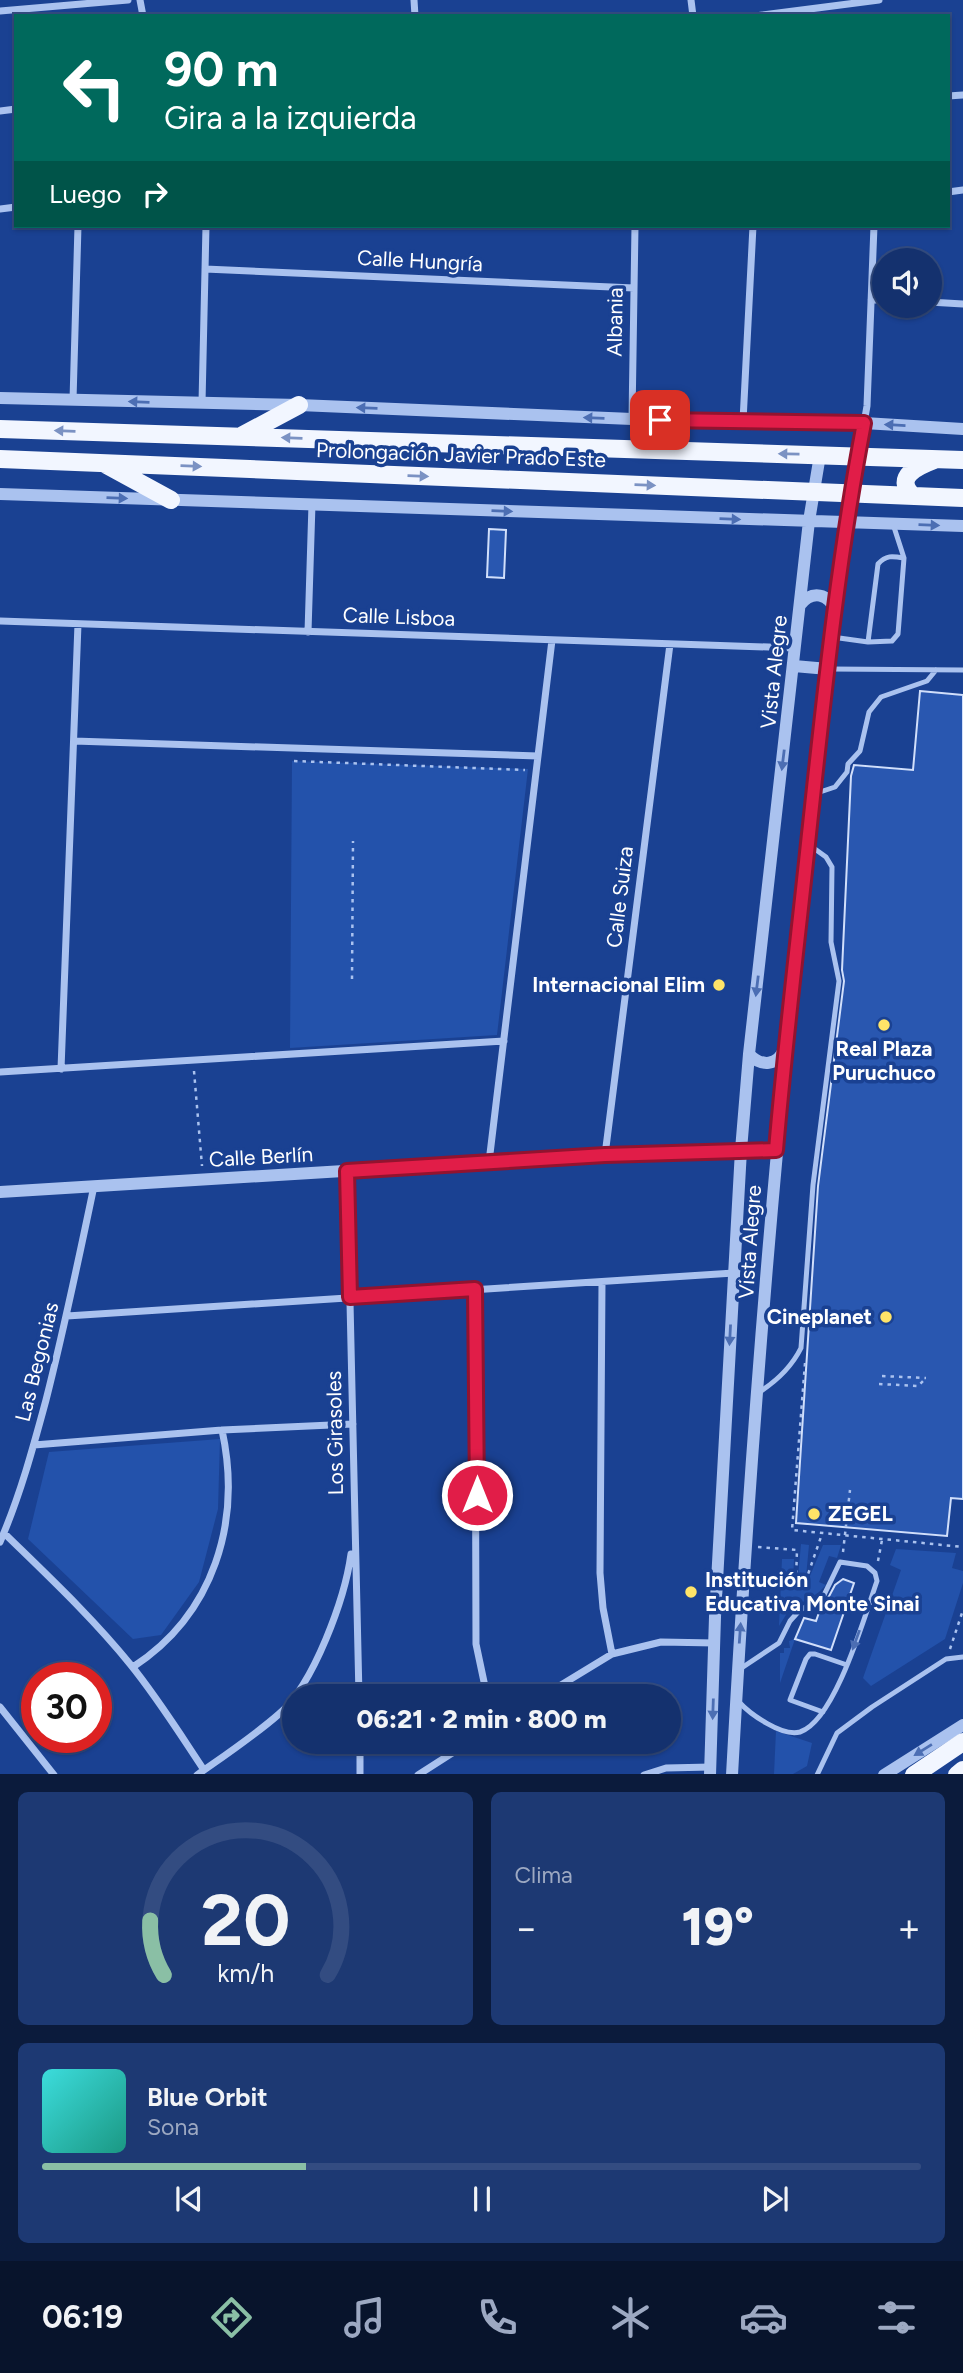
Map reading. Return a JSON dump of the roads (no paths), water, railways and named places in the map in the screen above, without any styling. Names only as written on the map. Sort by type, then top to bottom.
[{"type":"main road","points":[[241,436],[299,405]]},
{"type":"main road","name":"Prolongación Javier Prado Este","points":[[0,429],[963,460]]},
{"type":"main road","points":[[913,496],[906,489],[906,478],[921,465],[937,458]]},
{"type":"main road","name":"Prolongación Javier Prado Este","points":[[0,459],[963,498]]},
{"type":"main road","points":[[102,463],[171,500]]},
{"type":"main road","points":[[914,1774],[963,1742]]},
{"type":"main road","points":[[957,1774],[963,1770]]},
{"type":"street","points":[[0,11],[128,0]]},
{"type":"street","points":[[770,14],[878,0]]},
{"type":"street","points":[[73,400],[79,228]]},
{"type":"street","points":[[202,404],[206,228]]},
{"type":"street","name":"Albania","points":[[632,419],[635,228]]},
{"type":"street","points":[[743,421],[753,228]]},
{"type":"street","points":[[873,248],[874,228]]},
{"type":"street","name":"Calle Hungría","points":[[205,269],[634,288]]},
{"type":"street","points":[[864,423],[872,300]]},
{"type":"street","points":[[942,303],[963,304]]},
{"type":"street","name":"Prolongación Javier Prado Este","points":[[0,398],[299,405],[632,419],[864,423],[963,429]]},
{"type":"street","name":"Vista Alegre","points":[[732,1774],[737,1671],[785,1047],[846,523],[864,423]]},
{"type":"street","name":"Vista Alegre","points":[[710,1771],[734,1273],[749,1054],[809,522],[820,455]]},
{"type":"street","points":[[0,494],[963,526]]},
{"type":"street","points":[[307,632],[312,504]]},
{"type":"street","points":[[800,605],[808,597],[818,595],[831,602],[835,611]]},
{"type":"street","name":"Calle Lisboa","points":[[0,621],[796,648]]},
{"type":"street","points":[[61,1069],[78,624]]},
{"type":"street","points":[[489,1162],[552,640]]},
{"type":"street","name":"Calle Suiza","points":[[605,1155],[670,644]]},
{"type":"street","points":[[794,666],[828,669]]},
{"type":"street","points":[[74,741],[538,756]]},
{"type":"street","points":[[0,1072],[504,1041]]},
{"type":"street","points":[[749,1054],[769,1063],[777,1060],[785,1047]]},
{"type":"street","name":"Calle Berlín","points":[[0,1192],[605,1155],[776,1150]]},
{"type":"street","name":"Los Girasoles","points":[[347,1171],[359,1684]]},
{"type":"street","name":"Las Begonias","points":[[0,1542],[34,1446],[67,1316],[94,1186]]},
{"type":"street","points":[[67,1316],[734,1273]]},
{"type":"street","points":[[602,1282],[600,1573],[611,1654]]},
{"type":"street","points":[[475,1289],[476,1644],[484,1684]]},
{"type":"street","points":[[34,1446],[222,1430],[353,1424]]},
{"type":"street","points":[[132,1667],[161,1646],[187,1616],[215,1565],[229,1508],[229,1469],[222,1430]]},
{"type":"street","points":[[4,1533],[70,1597],[132,1667],[200,1772],[281,1713],[309,1673],[330,1630],[345,1583],[354,1536]]},
{"type":"street","points":[[562,1684],[611,1654],[661,1642],[715,1643]]},
{"type":"street","points":[[714,1669],[737,1671]]},
{"type":"street","points":[[0,1707],[54,1774]]},
{"type":"street","points":[[884,1774],[963,1725]]},
{"type":"street","points":[[360,1754],[360,1774]]},
{"type":"street","points":[[418,1774],[450,1754]]},
{"type":"street","points":[[644,1774],[666,1768],[710,1771]]},
{"type":"lane","points":[[832,637],[867,642],[892,641],[898,634],[904,558],[893,524]]},
{"type":"lane","points":[[867,642],[878,564],[883,558],[891,556],[904,558]]},
{"type":"lane","points":[[828,669],[963,670]]},
{"type":"lane","points":[[814,794],[835,787],[847,772],[848,764],[860,751],[869,712],[881,697],[928,681],[936,670]]},
{"type":"lane","points":[[758,1393],[782,1375],[801,1348],[813,1185],[839,981],[831,942],[832,867],[826,857],[808,844]]},
{"type":"lane","points":[[736,1698],[756,1718],[794,1732],[813,1724],[823,1712],[847,1665],[877,1575],[867,1566],[842,1562],[839,1564],[824,1595],[799,1611],[779,1643],[737,1671]]},
{"type":"lane","points":[[823,1712],[790,1700],[806,1659],[810,1654],[815,1654],[847,1665]]},
{"type":"lane","points":[[817,1774],[837,1733],[946,1659],[963,1657]]},
{"type":"place","name":"Internacional Elim","points":[[719,985]]},
{"type":"place","name":"Real Plaza Puruchuco","points":[[884,1025]]},
{"type":"place","name":"Cineplanet","points":[[886,1317]]},
{"type":"place","name":"ZEGEL","points":[[814,1514]]},
{"type":"place","name":"Institución Educativa Monte Sinai","points":[[691,1592]]}]
